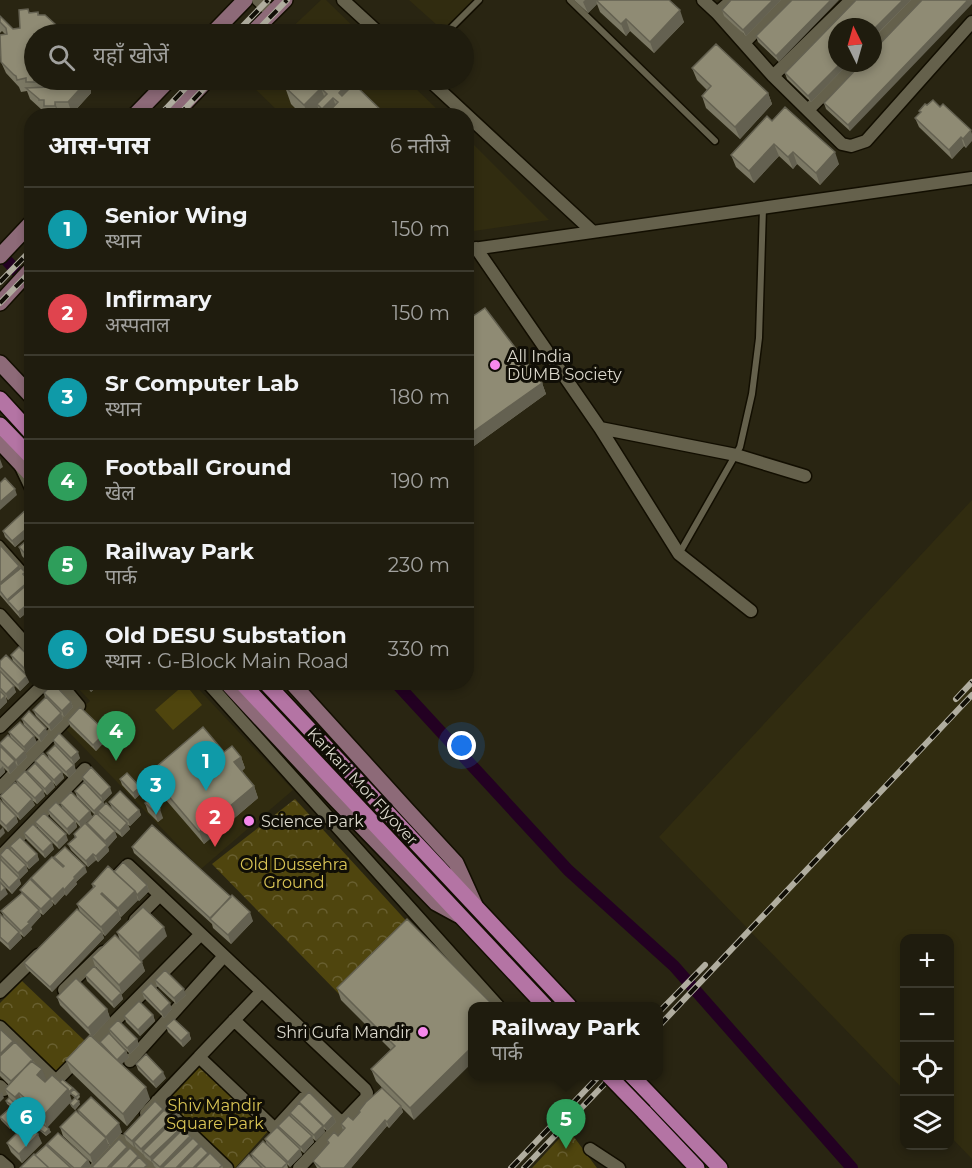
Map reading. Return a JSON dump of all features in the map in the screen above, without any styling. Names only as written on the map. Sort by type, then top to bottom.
[{"type":"main road","points":[[222,24],[245,0]]},
{"type":"main road","points":[[261,24],[285,0]]},
{"type":"main road","points":[[142,108],[159,90]]},
{"type":"main road","points":[[180,108],[197,90]]},
{"type":"main road","points":[[0,256],[24,230]]},
{"type":"main road","points":[[3,300],[24,277]]},
{"type":"main road","points":[[0,363],[24,389]]},
{"type":"main road","points":[[0,399],[24,425]]},
{"type":"main road","points":[[0,425],[24,460]]},
{"type":"main road","points":[[0,442],[24,460]]},
{"type":"main road","points":[[234,690],[436,903],[458,915]]},
{"type":"main road","name":"Karkari Mor Flyover","points":[[248,690],[541,1002]]},
{"type":"main road","name":"Karkari Mor Flyover","points":[[272,690],[565,1002]]},
{"type":"main road","points":[[298,690],[456,862],[476,906]]},
{"type":"main road","points":[[613,1080],[697,1168]]},
{"type":"main road","points":[[636,1080],[720,1168]]},
{"type":"street","points":[[258,0],[272,13]]},
{"type":"street","points":[[343,0],[369,24]]},
{"type":"street","points":[[703,0],[773,76],[842,144],[850,146],[866,141],[972,21]]},
{"type":"street","points":[[717,13],[732,0]]},
{"type":"street","points":[[744,43],[786,0]]},
{"type":"street","points":[[773,76],[851,0]]},
{"type":"street","points":[[882,36],[918,0]]},
{"type":"street","points":[[808,110],[846,72]]},
{"type":"street","points":[[440,90],[459,108]]},
{"type":"street","points":[[474,122],[593,232]]},
{"type":"street","points":[[474,249],[972,178]]},
{"type":"street","points":[[474,253],[600,428],[679,554],[751,611]]},
{"type":"street","points":[[600,428],[736,455],[805,476]]},
{"type":"street","points":[[0,615],[24,642]]},
{"type":"street","points":[[0,727],[38,690]]},
{"type":"street","points":[[0,788],[80,706],[66,690]]},
{"type":"street","points":[[214,690],[494,1002]]},
{"type":"street","points":[[2,851],[85,769]]},
{"type":"street","points":[[104,889],[128,865],[365,1089],[368,1093],[366,1098]]},
{"type":"street","points":[[126,928],[160,895]]},
{"type":"street","points":[[0,1027],[56,1080],[201,934]]},
{"type":"street","points":[[0,992],[48,945]]},
{"type":"street","points":[[59,995],[110,945]]},
{"type":"street","points":[[130,1061],[224,956]]},
{"type":"street","points":[[95,1168],[261,992]]},
{"type":"street","points":[[234,1020],[342,1123]]},
{"type":"street","points":[[198,1057],[272,1132],[309,1092]]},
{"type":"street","points":[[299,1168],[379,1084]]},
{"type":"street","points":[[157,1101],[227,1168]]},
{"type":"street","points":[[128,1132],[151,1168]]},
{"type":"street","points":[[590,1149],[619,1168]]},
{"type":"street","points":[[0,1161],[8,1168]]},
{"type":"lane","points":[[455,24],[479,0]]},
{"type":"lane","points":[[570,0],[715,141]]},
{"type":"lane","points":[[679,554],[740,447],[752,394],[759,338],[763,208]]},
{"type":"lane","points":[[0,544],[24,570]]},
{"type":"shaded area","points":[[321,0],[326,0],[351,24],[296,24]]},
{"type":"shaded area","points":[[409,0],[479,0],[456,24],[436,24]]},
{"type":"shaded area","points":[[256,90],[417,90],[436,108],[275,108]]},
{"type":"shaded area","points":[[474,145],[549,220],[474,231]]},
{"type":"shaded area","points":[[972,500],[972,1159],[954,1140],[954,934],[900,934],[900,1086],[659,837]]},
{"type":"shaded area","points":[[80,690],[200,690],[293,790],[201,869],[63,726],[90,701]]},
{"type":"green space","points":[[178,690],[190,690],[202,705],[173,730],[155,710]]},
{"type":"green space","name":"Old Dussehra Ground","points":[[295,799],[411,926],[339,994],[212,864]]},
{"type":"green space","points":[[22,981],[86,1042],[57,1072],[0,1019],[0,1003]]},
{"type":"green space","name":"Shiv Mandir Square Park","points":[[200,1062],[269,1130],[235,1168],[162,1100]]},
{"type":"green space","points":[[568,1129],[597,1168],[532,1168]]},
{"type":"building","points":[[596,0],[669,0],[680,10],[650,42],[626,19],[621,24]]},
{"type":"building","points":[[731,0],[773,0],[743,30],[722,10]]},
{"type":"building","points":[[792,0],[831,0],[776,56],[756,36]]},
{"type":"building","points":[[856,0],[903,0],[882,21],[882,18],[838,18]]},
{"type":"building","points":[[922,0],[968,0],[848,125],[824,103],[853,72],[882,72],[882,42]]},
{"type":"building","points":[[28,9],[29,13],[38,12],[38,15],[45,15],[55,24],[24,24],[24,78],[17,80],[16,76],[1,62],[0,35],[7,34],[6,28],[0,22],[0,16],[13,29],[20,28],[19,10]]},
{"type":"building","points":[[828,29],[828,72],[832,72],[808,96],[785,73]]},
{"type":"building","points":[[716,44],[768,93],[735,127],[702,96],[711,86],[692,68]]},
{"type":"building","points":[[28,90],[79,90],[68,102],[55,102],[55,106],[44,106],[44,100],[39,99]]},
{"type":"building","points":[[288,90],[319,90],[304,105]]},
{"type":"building","points":[[323,90],[341,90],[339,93],[342,96],[348,90],[360,90],[379,108],[332,108],[338,102],[333,98],[321,108],[317,104],[327,94]]},
{"type":"building","points":[[933,100],[940,107],[943,104],[971,130],[949,150],[915,118],[925,104]]},
{"type":"building","points":[[785,107],[835,152],[816,173],[793,152],[788,157],[774,144],[749,171],[731,155],[767,116],[772,121]]},
{"type":"building","name":"All India DUMB Society","points":[[485,308],[542,383],[474,431],[474,316]]},
{"type":"building","points":[[5,478],[15,489],[0,502],[0,483]]},
{"type":"building","points":[[24,512],[24,531],[12,541],[3,531]]},
{"type":"building","points":[[24,543],[24,552],[19,547]]},
{"type":"building","points":[[0,547],[19,566],[0,583]]},
{"type":"building","points":[[21,568],[24,571],[24,585],[7,600],[0,591],[0,585]]},
{"type":"building","points":[[24,587],[24,607],[18,612],[8,601]]},
{"type":"building","points":[[19,647],[24,652],[24,668],[11,655]]},
{"type":"building","points":[[6,655],[24,673],[24,679],[18,685],[0,667],[0,661]]},
{"type":"building","points":[[0,671],[14,686],[6,694],[0,688]]},
{"type":"building","points":[[47,690],[60,690],[71,702],[62,711],[44,693]]},
{"type":"building","points":[[0,691],[5,696],[0,701]]},
{"type":"building","points":[[46,697],[61,713],[49,725],[33,710]]},
{"type":"building","points":[[80,707],[106,732],[93,745],[68,720]]},
{"type":"building","points":[[29,711],[46,728],[39,736],[22,719]]},
{"type":"building","points":[[20,722],[34,736],[24,747],[9,732]]},
{"type":"building","points":[[203,727],[224,752],[232,746],[241,757],[234,762],[254,786],[199,832],[149,773]]},
{"type":"building","points":[[59,733],[78,752],[71,758],[53,740]]},
{"type":"building","points":[[8,735],[25,751],[16,760],[0,744]]},
{"type":"building","points":[[55,745],[74,765],[66,772],[47,753]]},
{"type":"building","points":[[0,746],[15,761],[8,768],[0,760]]},
{"type":"building","points":[[43,753],[62,772],[54,780],[35,761]]},
{"type":"building","points":[[35,763],[52,781],[45,789],[27,771]]},
{"type":"building","points":[[91,767],[110,787],[101,796],[82,777]]},
{"type":"building","points":[[25,771],[43,790],[35,798],[16,780]]},
{"type":"building","points":[[127,773],[140,787],[133,793],[120,779]]},
{"type":"building","points":[[15,782],[32,799],[18,814],[0,796]]},
{"type":"building","points":[[84,782],[103,802],[94,811],[75,791]]},
{"type":"building","points":[[120,791],[139,810],[128,820],[109,802]]},
{"type":"building","points":[[71,792],[90,811],[79,822],[60,803]]},
{"type":"building","points":[[150,799],[160,809],[155,813],[145,803]]},
{"type":"building","points":[[0,800],[16,816],[6,826],[0,820]]},
{"type":"building","points":[[56,802],[75,821],[67,829],[48,810]]},
{"type":"building","points":[[106,803],[127,823],[120,831],[98,811]]},
{"type":"building","points":[[44,813],[66,834],[57,843],[35,822]]},
{"type":"building","points":[[96,813],[115,831],[105,841],[87,823]]},
{"type":"building","points":[[85,823],[107,845],[96,856],[93,854],[86,861],[68,844],[76,837],[74,834]]},
{"type":"building","points":[[33,824],[52,843],[43,852],[24,833]]},
{"type":"building","points":[[152,825],[231,897],[210,918],[132,847]]},
{"type":"building","points":[[20,837],[37,854],[27,863],[10,846]]},
{"type":"building","points":[[7,847],[26,865],[18,873],[0,855]]},
{"type":"building","points":[[65,847],[85,866],[64,890],[63,888],[52,899],[31,878],[52,857],[63,867],[54,857]]},
{"type":"building","points":[[0,859],[19,878],[9,888],[0,878]]},
{"type":"building","points":[[123,862],[147,885],[137,895],[114,872]]},
{"type":"building","points":[[108,866],[135,891],[118,908],[101,894],[118,910],[101,927],[77,904],[95,886],[92,884]]},
{"type":"building","points":[[30,879],[51,899],[41,909],[20,890]]},
{"type":"building","points":[[0,882],[5,888],[0,893]]},
{"type":"building","points":[[22,893],[39,910],[21,931],[1,911]]},
{"type":"building","points":[[232,895],[250,912],[228,935],[210,919]]},
{"type":"building","points":[[143,907],[164,927],[138,953],[117,932]]},
{"type":"building","points":[[77,909],[102,932],[50,987],[24,963]]},
{"type":"building","points":[[0,914],[19,932],[8,944],[0,937]]},
{"type":"building","name":"Shri Gufa Mandir","points":[[407,919],[490,1002],[468,1002],[468,1051],[410,1108],[371,1069],[395,1046],[337,988]]},
{"type":"building","points":[[115,935],[142,962],[119,985],[92,957]]},
{"type":"building","points":[[94,966],[121,993],[112,1002],[85,975]]},
{"type":"building","points":[[165,970],[184,989],[174,998],[155,980]]},
{"type":"building","points":[[76,978],[107,1009],[88,1028],[57,997]]},
{"type":"building","points":[[151,983],[170,1003],[161,1012],[142,992]]},
{"type":"building","points":[[139,1001],[153,1015],[138,1030],[124,1016]]},
{"type":"building","points":[[174,1019],[189,1033],[181,1041],[166,1026]]},
{"type":"building","points":[[118,1020],[137,1039],[127,1048],[109,1029]]},
{"type":"building","points":[[0,1029],[13,1041],[0,1054]]},
{"type":"building","points":[[109,1033],[126,1051],[117,1060],[100,1042]]},
{"type":"building","points":[[90,1035],[146,1087],[123,1114],[66,1060]]},
{"type":"building","points":[[15,1042],[33,1060],[11,1081],[0,1071],[0,1056]]},
{"type":"building","points":[[146,1054],[163,1072],[153,1082],[136,1064]]},
{"type":"building","points":[[31,1061],[42,1069],[37,1075],[45,1082],[52,1075],[68,1089],[43,1116],[40,1114],[35,1119],[22,1108],[28,1101],[19,1093],[15,1097],[5,1089]]},
{"type":"building","points":[[62,1079],[73,1088],[69,1092],[60,1082]]},
{"type":"building","points":[[382,1088],[401,1106],[387,1122],[385,1120],[344,1168],[321,1168],[313,1161],[329,1143],[327,1140],[334,1132],[338,1136],[345,1128],[341,1124],[348,1116],[353,1120],[366,1102]]},
{"type":"building","points":[[74,1089],[79,1094],[76,1097],[70,1093]]},
{"type":"building","points":[[309,1092],[333,1116],[324,1126],[299,1102]]},
{"type":"building","points":[[91,1097],[119,1123],[106,1137],[78,1110]]},
{"type":"building","points":[[9,1098],[19,1107],[17,1109],[6,1101]]},
{"type":"building","points":[[75,1098],[79,1101],[73,1107],[70,1103]]},
{"type":"building","points":[[155,1101],[163,1109],[132,1141],[124,1134]]},
{"type":"building","points":[[299,1103],[323,1126],[314,1135],[290,1113]]},
{"type":"building","points":[[9,1109],[17,1117],[9,1126],[0,1117]]},
{"type":"building","points":[[164,1110],[173,1118],[141,1149],[134,1142]]},
{"type":"building","points":[[76,1111],[106,1138],[90,1155],[60,1127]]},
{"type":"building","points":[[289,1115],[312,1136],[301,1147],[278,1126]]},
{"type":"building","points":[[174,1120],[182,1127],[150,1157],[143,1151]]},
{"type":"building","points":[[26,1124],[38,1134],[19,1154],[7,1143]]},
{"type":"building","points":[[43,1124],[49,1129],[45,1133],[39,1129]]},
{"type":"building","points":[[277,1127],[300,1149],[288,1162],[265,1139]]},
{"type":"building","points":[[183,1129],[190,1136],[160,1167],[152,1160]]},
{"type":"building","points":[[58,1133],[88,1160],[81,1168],[74,1168],[47,1144]]},
{"type":"building","points":[[193,1138],[199,1144],[176,1168],[162,1168]]},
{"type":"building","points":[[119,1139],[127,1147],[107,1168],[92,1167]]},
{"type":"building","points":[[263,1141],[287,1163],[282,1168],[266,1168],[251,1154]]},
{"type":"building","points":[[46,1145],[71,1168],[49,1168],[35,1155]]},
{"type":"building","points":[[201,1146],[208,1153],[193,1168],[179,1168]]},
{"type":"building","points":[[130,1148],[138,1156],[127,1168],[110,1168]]},
{"type":"building","points":[[210,1153],[222,1165],[219,1168],[195,1168]]},
{"type":"building","points":[[34,1154],[49,1168],[20,1168]]},
{"type":"building","points":[[249,1155],[262,1168],[237,1168]]},
{"type":"building","points":[[139,1157],[147,1165],[144,1168],[128,1168]]},
{"type":"waterway","points":[[0,253],[24,279]]},
{"type":"waterway","points":[[402,690],[568,870],[674,966],[852,1168]]},
{"type":"railway","points":[[245,24],[268,0]]},
{"type":"railway","points":[[264,24],[287,0]]},
{"type":"railway","points":[[167,108],[184,90]]},
{"type":"railway","points":[[186,108],[203,90]]},
{"type":"railway","points":[[0,282],[24,257]]},
{"type":"railway","points":[[0,303],[24,278]]},
{"type":"railway","points":[[956,699],[972,682]]},
{"type":"railway","points":[[663,1022],[972,695]]},
{"type":"railway","points":[[663,1008],[705,965]]},
{"type":"railway","points":[[511,1168],[595,1080]]},
{"type":"railway","points":[[524,1168],[608,1080]]},
{"type":"place","name":"All India DUMB Society","points":[[495,365]]},
{"type":"place","name":"Football Ground","points":[[116,761]]},
{"type":"place","name":"Senior Wing","points":[[206,791]]},
{"type":"place","name":"Sr Computer Lab","points":[[156,815]]},
{"type":"place","name":"Science Park","points":[[249,821]]},
{"type":"place","name":"Infirmary","points":[[215,847]]},
{"type":"place","name":"Shri Gufa Mandir","points":[[423,1032]]},
{"type":"place","name":"Old DESU Substation","points":[[26,1147]]},
{"type":"place","name":"Railway Park","points":[[566,1149]]}]
